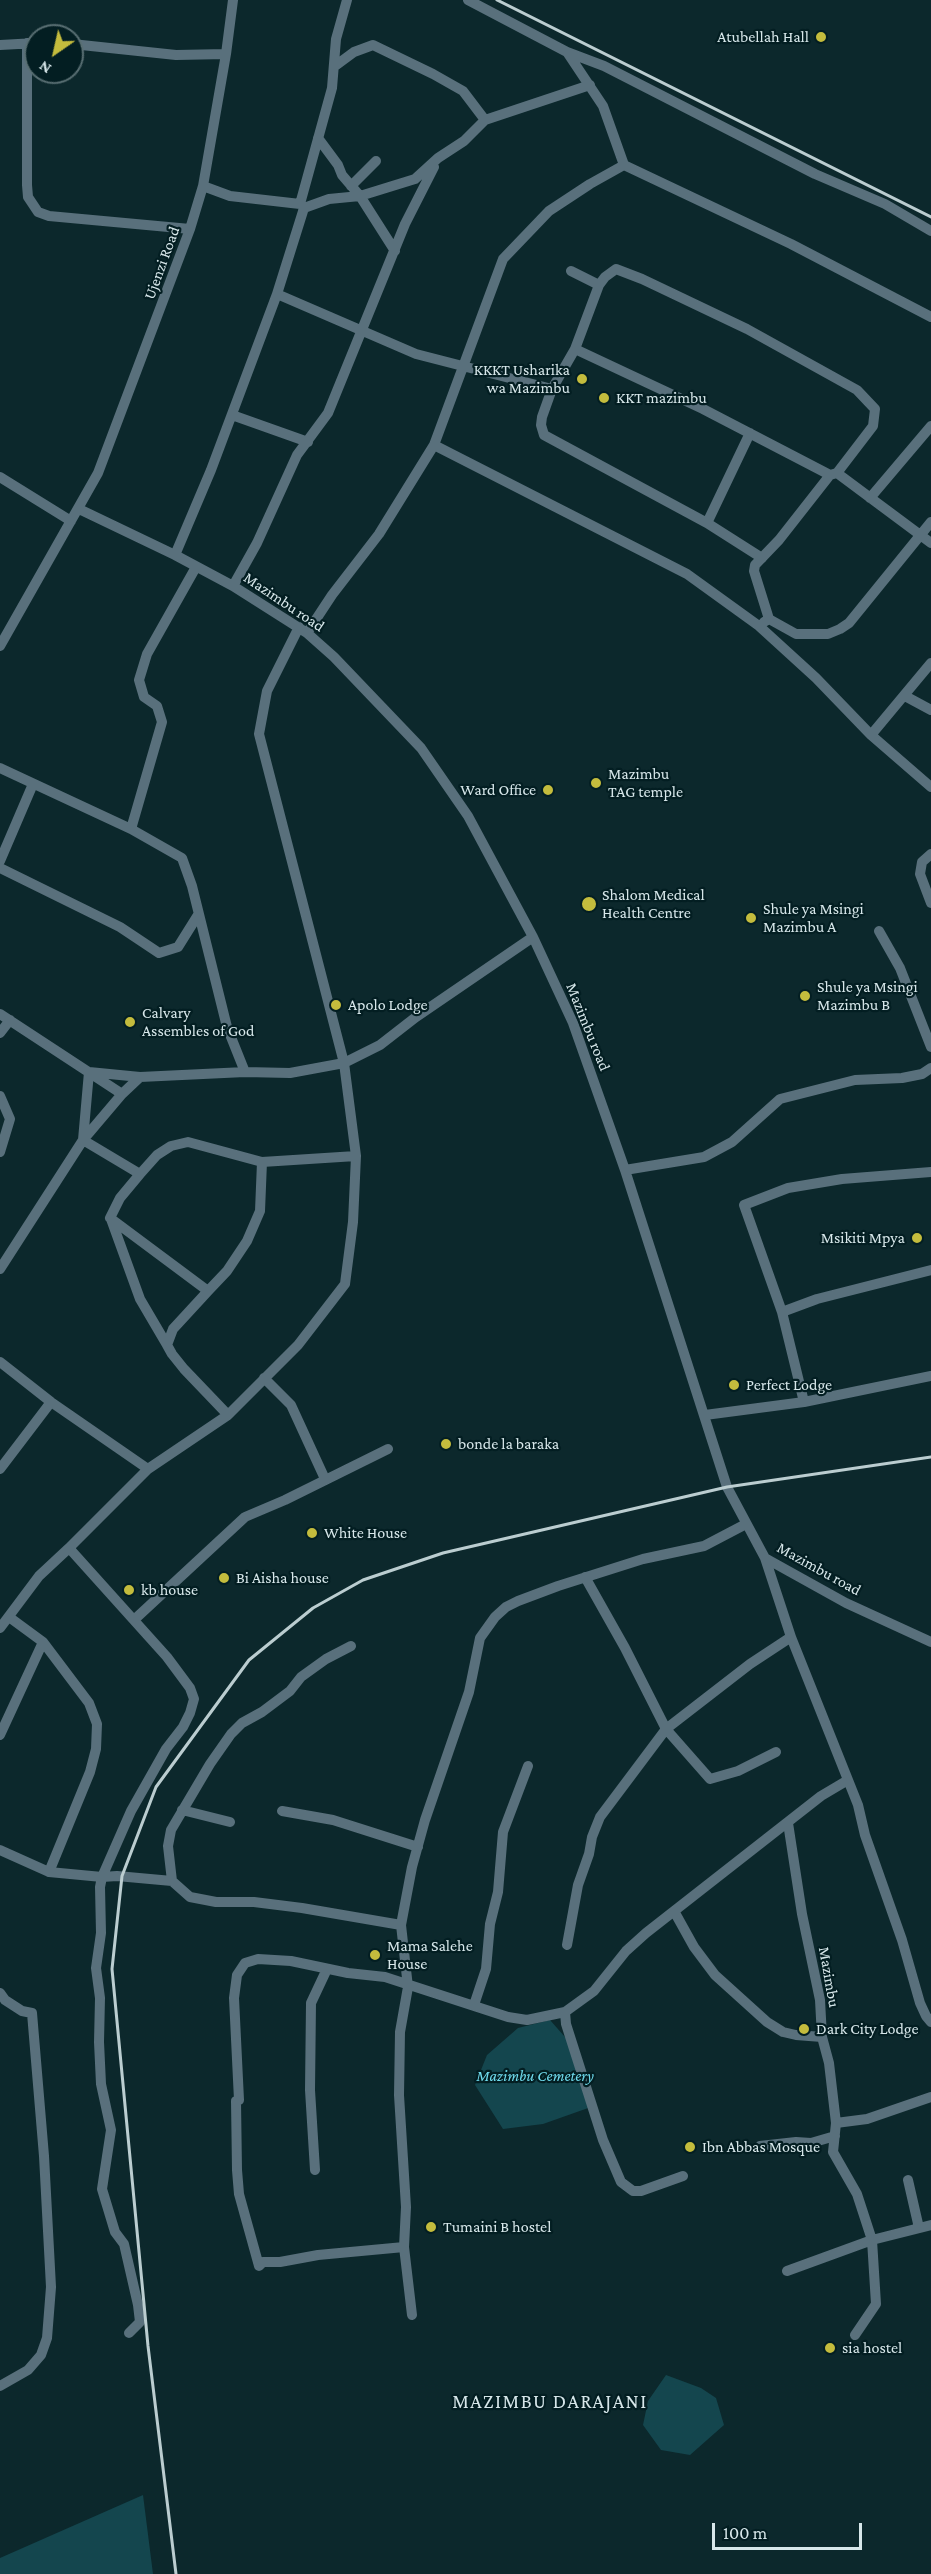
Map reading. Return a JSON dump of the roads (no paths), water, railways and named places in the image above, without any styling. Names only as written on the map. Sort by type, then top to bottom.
[{"type":"street","name":"Ujenzi Road","points":[[0,646],[79,509],[102,463],[190,229],[203,186],[233,0]]},
{"type":"street","points":[[175,555],[232,415],[277,294],[302,206],[335,66],[336,39],[347,0]]},
{"type":"street","points":[[468,0],[567,52],[604,66],[815,174],[885,204],[931,231]]},
{"type":"street","points":[[0,45],[24,44]]},
{"type":"street","points":[[84,45],[176,55],[226,54]]},
{"type":"street","points":[[335,66],[354,52],[373,45],[433,74],[463,92],[485,120]]},
{"type":"street","points":[[567,52],[603,106],[624,165],[791,243],[931,317]]},
{"type":"street","points":[[31,84],[27,185],[28,196],[38,212],[49,216],[190,229]]},
{"type":"street","points":[[203,186],[230,196],[302,206],[329,199],[360,195],[415,179],[438,158],[464,141],[485,120],[590,85]]},
{"type":"street","points":[[318,138],[338,165],[342,175],[360,195],[395,251]]},
{"type":"street","points":[[233,586],[258,543],[297,455],[328,412],[413,208],[438,158]]},
{"type":"street","points":[[351,186],[376,161]]},
{"type":"street","points":[[0,1628],[39,1576],[148,1469],[228,1415],[298,1345],[345,1284],[353,1222],[356,1156],[344,1063],[259,734],[267,692],[303,630],[379,534],[434,445],[503,259],[549,211],[624,165]]},
{"type":"street","points":[[762,558],[707,523],[544,435],[541,425],[542,417],[552,389],[575,349],[599,285],[616,269],[747,329],[857,390],[875,409],[873,426],[762,558],[754,571],[769,619],[796,634]]},
{"type":"street","points":[[571,271],[599,285]]},
{"type":"street","points":[[277,294],[416,354],[552,389]]},
{"type":"street","points":[[575,349],[833,474],[931,543]]},
{"type":"street","points":[[232,415],[308,442]]},
{"type":"street","points":[[870,498],[931,426]]},
{"type":"street","points":[[707,523],[750,433]]},
{"type":"street","points":[[434,445],[687,574],[759,626],[871,735],[931,787]]},
{"type":"street","points":[[0,477],[71,521]]},
{"type":"street","name":"Mazimbu road","points":[[79,509],[233,586],[303,630],[334,657],[421,748],[468,816],[533,938],[573,1023],[625,1170],[727,1487],[765,1558],[846,1603],[931,1642]]},
{"type":"street","points":[[777,642],[796,634],[828,634],[849,623],[922,536],[931,522]]},
{"type":"street","points":[[131,829],[162,722],[157,706],[144,697],[139,680],[147,654],[196,567]]},
{"type":"street","points":[[759,626],[769,619]]},
{"type":"street","points":[[793,657],[796,634]]},
{"type":"street","points":[[871,735],[931,663]]},
{"type":"street","points":[[905,696],[931,710]]},
{"type":"street","points":[[0,768],[131,829],[182,858],[227,1027],[245,1072]]},
{"type":"street","points":[[0,861],[33,784]]},
{"type":"street","points":[[931,854],[922,862],[920,874],[931,903]]},
{"type":"street","points":[[0,868],[120,927],[159,953],[178,947],[198,915]]},
{"type":"street","points":[[879,931],[900,968],[931,1047]]},
{"type":"street","points":[[89,1072],[140,1077],[290,1072],[344,1063],[380,1045],[416,1017],[533,938]]},
{"type":"street","points":[[0,1014],[122,1094]]},
{"type":"street","points":[[0,1033],[10,1020]]},
{"type":"street","points":[[625,1170],[704,1157],[732,1142],[780,1099],[855,1080],[902,1078],[922,1074],[931,1068]]},
{"type":"street","points":[[83,1140],[89,1072]]},
{"type":"street","points":[[0,1269],[83,1140],[122,1094],[140,1077]]},
{"type":"street","points":[[0,1096],[10,1119],[0,1152]]},
{"type":"street","points":[[83,1140],[140,1174]]},
{"type":"street","points":[[228,1415],[171,1354],[140,1299],[110,1218],[120,1198],[140,1174],[157,1155],[171,1146],[188,1142],[262,1162],[356,1156]]},
{"type":"street","points":[[167,1344],[173,1329],[227,1271],[247,1241],[260,1211],[262,1162]]},
{"type":"street","points":[[804,1402],[782,1312],[744,1205],[788,1188],[842,1179],[931,1172]]},
{"type":"street","points":[[110,1218],[208,1291]]},
{"type":"street","points":[[782,1312],[817,1299],[931,1270]]},
{"type":"street","points":[[0,1362],[51,1402],[148,1469]]},
{"type":"street","points":[[705,1415],[804,1402],[931,1376]]},
{"type":"street","points":[[264,1378],[291,1405],[325,1479]]},
{"type":"street","points":[[0,1469],[51,1402]]},
{"type":"street","points":[[135,1619],[245,1517],[388,1449]]},
{"type":"street","points":[[412,2315],[404,2247],[406,2207],[399,2096],[400,2032],[408,1987],[401,1925],[425,1820],[469,1692],[484,1630],[506,1606],[643,1559],[704,1546],[746,1524]]},
{"type":"street","points":[[69,1548],[135,1619],[181,1674],[194,1699],[183,1727],[166,1749],[131,1811],[102,1877],[101,1933],[96,1968],[100,1998],[101,2084],[111,2130],[102,2189],[115,2232],[124,2244],[138,2305],[140,2322],[129,2333]]},
{"type":"street","points":[[765,1558],[791,1637],[858,1806],[865,1835],[902,1940],[920,2003],[931,2022]]},
{"type":"street","points":[[585,1577],[625,1648],[666,1729],[710,1779],[738,1771],[776,1752]]},
{"type":"street","points":[[9,1617],[43,1642],[89,1702],[97,1724],[96,1749],[90,1772],[49,1872]]},
{"type":"street","points":[[567,1945],[578,1885],[600,1817],[666,1729],[750,1664],[791,1637]]},
{"type":"street","points":[[0,1735],[43,1642]]},
{"type":"street","points":[[172,1881],[168,1846],[171,1830],[210,1764],[242,1723],[290,1691],[301,1677],[326,1659],[351,1646]]},
{"type":"street","points":[[474,2005],[486,1969],[490,1924],[498,1892],[503,1832],[528,1766]]},
{"type":"street","points":[[404,2247],[263,2262],[259,2266],[239,2194],[234,1998],[237,1975],[245,1963],[258,1959],[291,1961],[327,1969],[385,1977],[408,1987],[508,2017],[527,2020],[565,2012],[594,1991],[626,1951],[674,1911],[821,1796],[848,1780]]},
{"type":"street","points":[[182,1810],[230,1822]]},
{"type":"street","points":[[282,1811],[333,1820],[418,1847]]},
{"type":"street","name":"Mazimbu","points":[[788,1823],[802,1914],[820,2000],[822,2037],[829,2063],[836,2123],[833,2152],[857,2194],[872,2240]]},
{"type":"street","points":[[0,1850],[49,1872],[172,1881],[190,1897],[254,1902],[401,1925]]},
{"type":"street","points":[[674,1911],[694,1947],[715,1975],[767,2022],[783,2032],[822,2037]]},
{"type":"street","points":[[315,2170],[310,2090],[311,2003],[327,1969]]},
{"type":"street","points":[[0,1993],[5,2000],[21,2011],[32,2013],[44,2156],[51,2287],[47,2338],[41,2355],[28,2370],[0,2386]]},
{"type":"street","points":[[565,2012],[566,2024],[603,2140],[621,2182],[633,2191],[641,2191],[683,2176]]},
{"type":"street","points":[[836,2123],[867,2119],[931,2097]]},
{"type":"street","points":[[760,2146],[796,2142],[811,2143],[835,2136]]},
{"type":"street","points":[[908,2180],[919,2228]]},
{"type":"street","points":[[787,2271],[872,2240],[931,2225]]},
{"type":"street","points":[[855,2335],[876,2304],[872,2240]]},
{"type":"railway","points":[[497,0],[931,217]]},
{"type":"railway","points":[[176,2574],[148,2346],[112,1969],[122,1876],[156,1787],[249,1660],[313,1608],[363,1580],[443,1553],[727,1487],[931,1457]]},
{"type":"place","name":"Atubellah Hall","points":[[821,37]]},
{"type":"place","name":"KKKT Usharika wa Mazimbu","points":[[582,379]]},
{"type":"place","name":"KKT mazimbu","points":[[604,398]]},
{"type":"place","name":"Mazimbu TAG temple","points":[[596,783]]},
{"type":"place","name":"Ward Office","points":[[548,790]]},
{"type":"place","name":"Shalom Medical Health Centre","points":[[589,904]]},
{"type":"place","name":"Shule ya Msingi Mazimbu A","points":[[751,918]]},
{"type":"place","name":"Shule ya Msingi Mazimbu B","points":[[805,996]]},
{"type":"place","name":"Apolo Lodge","points":[[336,1005]]},
{"type":"place","name":"Calvary Assembles of God","points":[[130,1022]]},
{"type":"place","name":"Msikiti Mpya","points":[[917,1238]]},
{"type":"place","name":"Perfect Lodge","points":[[734,1385]]},
{"type":"place","name":"bonde la baraka","points":[[446,1444]]},
{"type":"place","name":"White House","points":[[312,1533]]},
{"type":"place","name":"Bi Aisha house","points":[[224,1578]]},
{"type":"place","name":"kb house","points":[[129,1590]]},
{"type":"place","name":"Mama Salehe House","points":[[375,1955]]},
{"type":"place","name":"Dark City Lodge","points":[[804,2029]]},
{"type":"place","name":"Ibn Abbas Mosque","points":[[690,2147]]},
{"type":"place","name":"Tumaini B hostel","points":[[431,2227]]},
{"type":"place","name":"sia hostel","points":[[830,2348]]},
{"type":"district","name":"MAZIMBU DARAJANI","points":[[550,2402]]},
{"type":"park label","name":"Mazimbu Cemetery","points":[[535,2076]]}]
